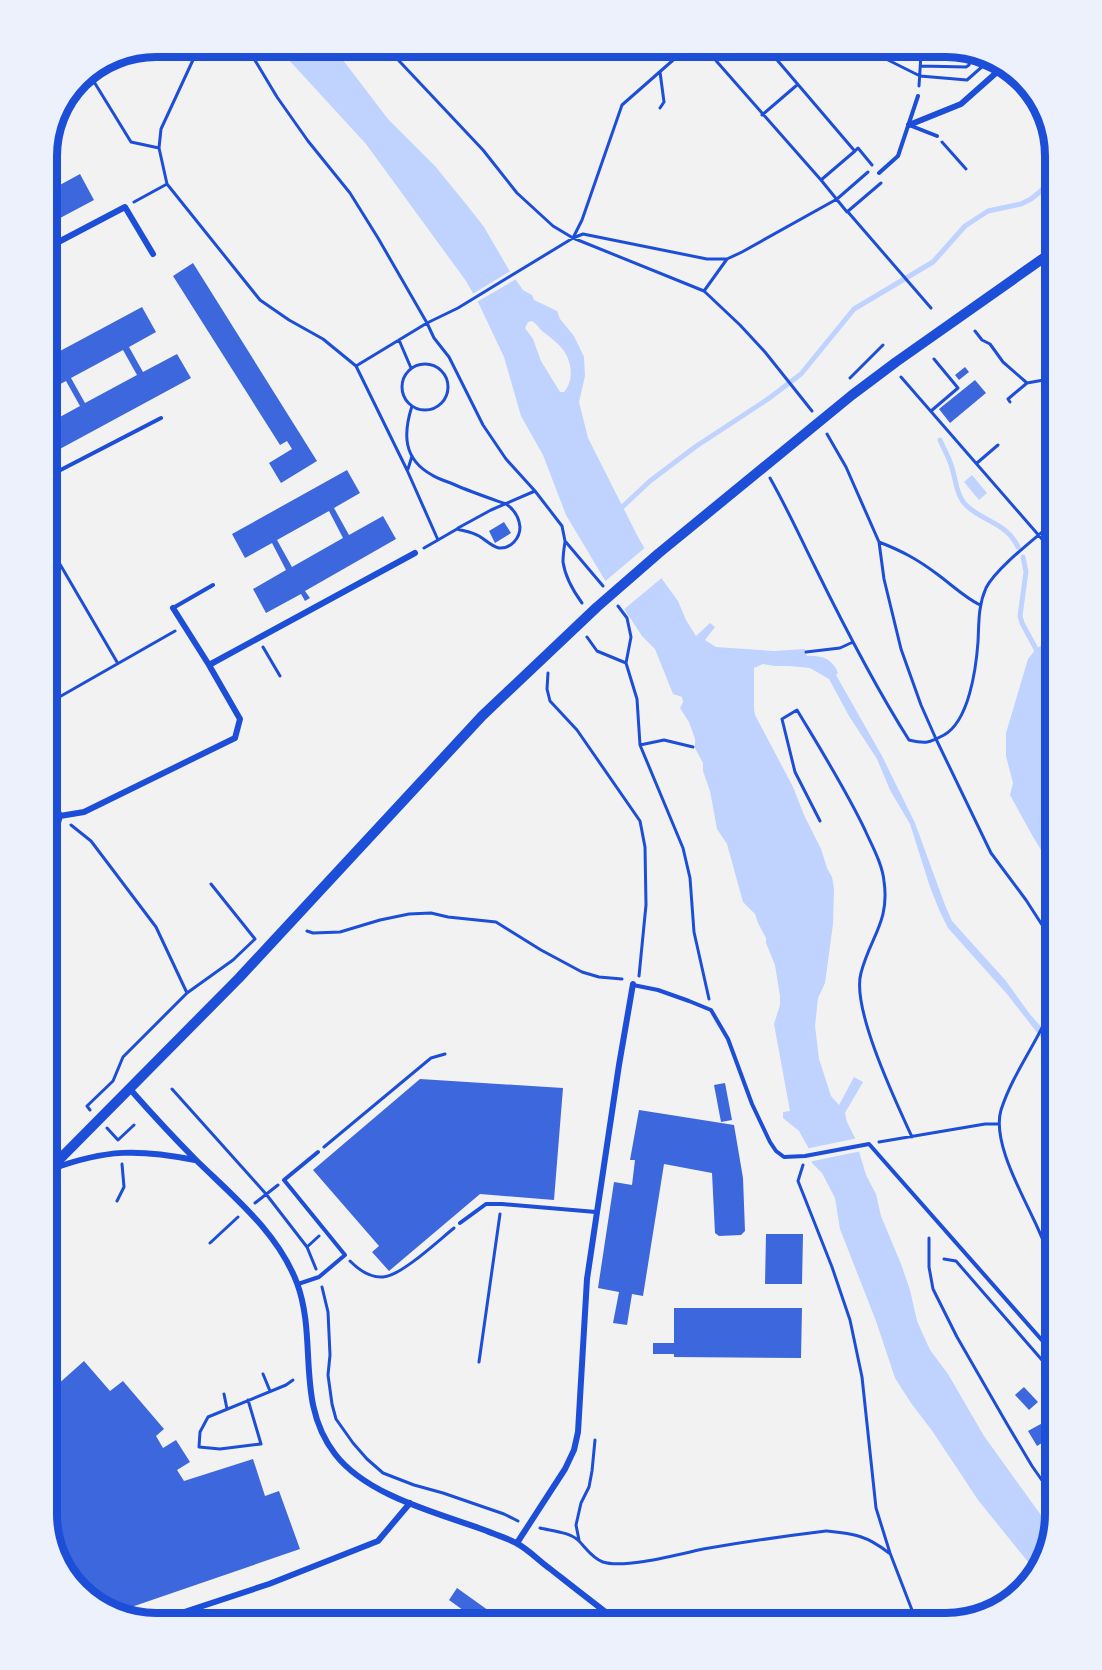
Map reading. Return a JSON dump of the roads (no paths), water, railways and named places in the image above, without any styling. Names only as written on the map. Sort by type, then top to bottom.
[{"type":"main road","points":[[57,1161],[239,978],[482,717],[594,611],[660,553],[852,395],[1045,258]]},
{"type":"street","points":[[909,125],[961,104],[998,71]]},
{"type":"street","points":[[57,243],[125,207],[153,254]]},
{"type":"street","points":[[209,665],[415,553]]},
{"type":"street","points":[[60,816],[84,812],[235,738],[240,719],[173,608]]},
{"type":"street","points":[[57,810],[60,816],[57,826]]},
{"type":"street","points":[[517,1543],[565,1469],[574,1450],[578,1432],[587,1279],[633,984]]},
{"type":"street","points":[[129,1088],[196,1160],[248,1209],[264,1227],[287,1261],[297,1284],[304,1314],[311,1402],[321,1432],[335,1454],[353,1473],[375,1487],[410,1503],[517,1543],[607,1613]]},
{"type":"street","points":[[57,1167],[117,1152],[166,1154],[196,1160]]},
{"type":"street","points":[[181,1613],[269,1584],[378,1541],[410,1503]]},
{"type":"lane","points":[[879,173],[898,156],[918,96]]},
{"type":"lane","points":[[909,125],[937,136]]},
{"type":"lane","points":[[57,472],[161,417]]},
{"type":"lane","points":[[173,608],[213,585]]},
{"type":"lane","points":[[633,984],[658,990],[711,1010],[728,1040],[752,1104],[770,1142],[784,1157],[805,1156],[869,1144],[1045,1343]]},
{"type":"lane","points":[[297,1284],[319,1277],[345,1255],[284,1180],[318,1152]]},
{"type":"lane","points":[[460,1223],[486,1204],[597,1212]]},
{"type":"water","points":[[286,57],[341,57],[388,119],[435,166],[484,227],[523,290],[532,295],[534,300],[557,311],[560,319],[574,336],[584,357],[585,376],[579,402],[588,438],[638,537],[662,579],[678,601],[696,636],[710,623],[715,627],[705,640],[716,647],[774,651],[805,649],[807,656],[822,657],[833,664],[838,673],[836,675],[882,756],[915,823],[952,921],[1006,981],[1045,1031],[1045,1042],[1007,994],[948,928],[930,887],[910,824],[890,790],[877,759],[849,716],[829,679],[810,668],[763,664],[754,668],[755,715],[793,787],[821,849],[832,877],[834,889],[833,924],[825,983],[818,998],[815,1026],[819,1059],[831,1096],[839,1105],[854,1077],[863,1082],[845,1113],[847,1122],[855,1138],[866,1175],[876,1194],[881,1216],[910,1290],[917,1321],[930,1350],[948,1374],[984,1436],[1045,1520],[1042,1540],[1031,1566],[978,1500],[895,1378],[876,1321],[840,1229],[835,1198],[822,1173],[812,1163],[808,1147],[799,1131],[783,1118],[783,1112],[790,1111],[774,1024],[780,1005],[775,965],[755,914],[743,902],[727,844],[717,829],[703,763],[695,748],[695,739],[689,722],[680,708],[683,702],[682,697],[673,694],[655,649],[642,636],[566,515],[543,455],[521,416],[504,357],[466,281],[366,144]],"holes":[[[532,321],[559,345],[567,356],[571,377],[564,392],[560,392],[541,361],[533,339],[525,328],[528,322]]]},
{"type":"water","points":[[972,475],[987,493],[979,500],[964,482]]},
{"type":"water","points":[[1045,643],[1045,856],[1010,795],[1013,783],[1006,756],[1006,733],[1028,659]]},
{"type":"waterway","points":[[619,510],[650,481],[695,447],[768,399],[801,374],[854,309],[933,262],[965,226],[988,211],[1021,204],[1031,199],[1045,186]]},
{"type":"waterway","points":[[940,440],[963,502],[1002,528],[1018,547]]},
{"type":"waterway","points":[[1023,557],[1026,572],[1020,616],[1036,649]]}]
